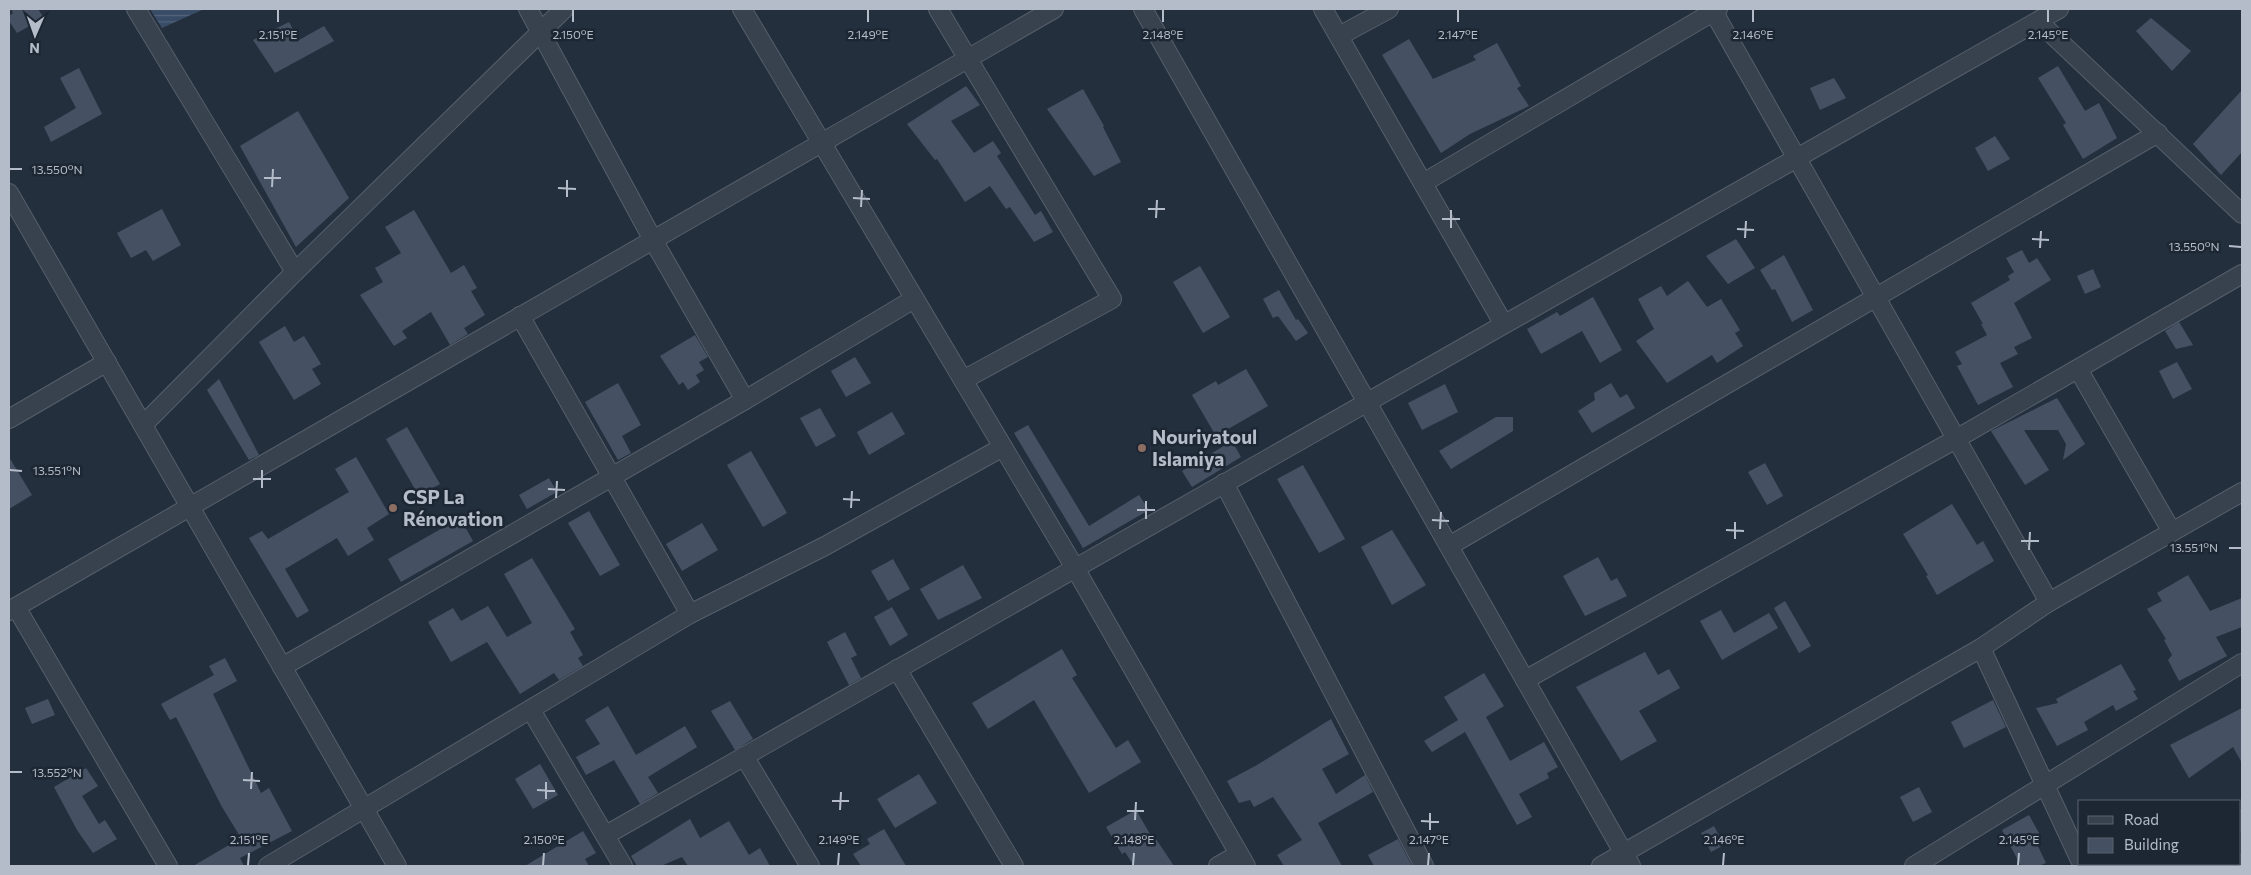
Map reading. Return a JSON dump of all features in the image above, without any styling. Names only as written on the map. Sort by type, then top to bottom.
[{"type":"street","points":[[136,9],[295,272]]},
{"type":"street","points":[[528,9],[653,240],[745,400]]},
{"type":"street","points":[[143,425],[295,272],[564,9]]},
{"type":"street","points":[[742,9],[1075,568],[1243,860],[1218,866]]},
{"type":"street","points":[[938,9],[1112,299],[963,380]]},
{"type":"street","points":[[168,866],[12,609],[1054,9]]},
{"type":"street","points":[[1143,9],[1627,860]]},
{"type":"street","points":[[1323,9],[1504,323]]},
{"type":"street","points":[[1339,36],[1390,9]]},
{"type":"street","points":[[606,835],[1366,401],[2039,22],[2058,9]]},
{"type":"street","points":[[1423,183],[1714,10],[2049,602]]},
{"type":"street","points":[[2039,22],[2242,214]]},
{"type":"street","points":[[1449,546],[2158,133]]},
{"type":"street","points":[[9,193],[397,866]]},
{"type":"street","points":[[1526,680],[2078,369],[2242,274]]},
{"type":"street","points":[[282,667],[745,400],[914,299]]},
{"type":"street","points":[[520,316],[690,614]]},
{"type":"street","points":[[9,419],[107,362]]},
{"type":"street","points":[[2078,369],[2172,532]]},
{"type":"street","points":[[268,866],[690,614],[825,546],[1003,447]]},
{"type":"street","points":[[1224,483],[1424,866]]},
{"type":"street","points":[[1601,866],[1627,860],[1981,648],[2049,602],[2242,492]]},
{"type":"street","points":[[1981,648],[2078,857]]},
{"type":"street","points":[[1914,866],[2242,662]]},
{"type":"street","points":[[897,669],[1014,866]]},
{"type":"street","points":[[531,710],[623,866]]},
{"type":"street","points":[[744,756],[810,866]]},
{"type":"water","points":[[150,9],[204,9],[162,28]]},
{"type":"building","points":[[11,9],[38,9],[44,18],[17,33],[9,21],[9,16],[13,13]]},
{"type":"building","points":[[2151,18],[2191,51],[2172,71],[2136,31]]},
{"type":"building","points":[[289,22],[299,40],[324,26],[334,41],[275,73],[253,40]]},
{"type":"building","points":[[1409,39],[1433,79],[1476,60],[1473,56],[1497,43],[1521,86],[1517,88],[1529,106],[1470,134],[1441,153],[1382,55]]},
{"type":"building","points":[[2058,66],[2085,111],[2099,103],[2117,138],[2083,159],[2063,125],[2066,123],[2038,78]]},
{"type":"building","points":[[79,68],[102,114],[51,142],[44,127],[76,108],[60,78]]},
{"type":"building","points":[[1834,78],[1846,98],[1820,110],[1810,88]]},
{"type":"building","points":[[966,86],[980,105],[951,121],[974,153],[993,141],[1001,153],[997,156],[1035,215],[1041,211],[1053,232],[1034,242],[1010,207],[1006,209],[990,186],[965,202],[937,159],[935,160],[907,124]]},
{"type":"building","points":[[1083,89],[1104,126],[1121,162],[1094,176],[1047,109]]},
{"type":"building","points":[[2242,90],[2242,152],[2221,175],[2193,144]]},
{"type":"building","points":[[298,111],[349,198],[296,247],[240,146]]},
{"type":"building","points":[[1995,136],[2010,159],[1988,171],[1975,148]]},
{"type":"building","points":[[162,209],[181,245],[153,261],[146,250],[131,258],[117,233]]},
{"type":"building","points":[[414,210],[451,273],[464,265],[477,288],[471,291],[485,315],[464,328],[468,334],[450,345],[431,312],[402,331],[407,338],[394,346],[360,295],[383,282],[375,268],[401,253],[385,227]]},
{"type":"building","points":[[1736,239],[1755,268],[1728,284],[1706,256]]},
{"type":"building","points":[[2022,250],[2029,263],[2037,258],[2051,280],[2014,303],[2032,338],[2014,347],[2018,354],[2000,363],[2013,387],[1978,405],[1957,366],[1962,364],[1955,352],[1987,335],[1971,303],[2010,280],[2008,276],[2014,272],[2006,258]]},
{"type":"building","points":[[1784,255],[1813,310],[1792,322],[1775,289],[1772,290],[1760,270]]},
{"type":"building","points":[[1200,266],[1230,317],[1203,333],[1173,282]]},
{"type":"building","points":[[2093,269],[2101,287],[2085,294],[2077,276]]},
{"type":"building","points":[[1688,281],[1707,307],[1721,299],[1740,330],[1735,333],[1743,346],[1717,363],[1712,355],[1667,383],[1636,341],[1654,329],[1638,299],[1661,286],[1667,296]]},
{"type":"building","points":[[1279,290],[1296,320],[1298,319],[1308,333],[1296,341],[1278,316],[1273,318],[1263,299]]},
{"type":"building","points":[[1593,297],[1622,350],[1600,363],[1582,331],[1541,354],[1527,329],[1557,312],[1560,316]]},
{"type":"building","points":[[2179,322],[2193,345],[2176,349],[2165,331]]},
{"type":"building","points":[[285,326],[294,342],[304,336],[321,364],[312,369],[321,384],[294,400],[259,342]]},
{"type":"building","points":[[695,335],[708,357],[699,362],[704,370],[696,375],[700,382],[688,390],[683,382],[679,385],[660,356]]},
{"type":"building","points":[[855,357],[871,383],[846,397],[831,371]]},
{"type":"building","points":[[2177,362],[2192,389],[2173,399],[2159,371]]},
{"type":"building","points":[[1246,369],[1268,406],[1216,436],[1192,395],[1216,381],[1218,385]]},
{"type":"building","points":[[219,379],[259,455],[249,460],[207,390]]},
{"type":"building","points":[[618,383],[641,425],[622,436],[631,453],[618,460],[585,402]]},
{"type":"building","points":[[1611,383],[1620,398],[1627,394],[1635,408],[1592,433],[1578,411],[1595,400],[1594,393]]},
{"type":"building","points":[[1445,384],[1458,412],[1422,430],[1408,403]]},
{"type":"building","points":[[2057,398],[2085,444],[2063,460],[2066,444],[2058,430],[2024,430],[2049,470],[2025,485],[1991,431]]},
{"type":"building","points":[[820,408],[836,436],[816,447],[800,418]]},
{"type":"building","points":[[892,412],[905,434],[869,455],[857,432]]},
{"type":"building","points":[[1496,417],[1513,417],[1513,431],[1451,469],[1439,451]]},
{"type":"building","points":[[1028,425],[1089,526],[1139,495],[1149,510],[1083,548],[1014,433]]},
{"type":"building","points":[[407,427],[440,484],[419,496],[386,439]]},
{"type":"building","points":[[1232,441],[1241,457],[1192,487],[1182,471]]},
{"type":"building","points":[[751,451],[787,513],[763,527],[727,465]]},
{"type":"building","points":[[9,457],[32,495],[9,509]]},
{"type":"building","points":[[356,457],[389,514],[367,528],[374,540],[348,556],[337,538],[285,569],[309,611],[297,618],[249,538],[262,531],[268,539],[349,492],[335,469]]},
{"type":"building","points":[[1765,463],[1783,496],[1767,505],[1748,472]]},
{"type":"building","points":[[1303,465],[1345,539],[1319,553],[1277,479]]},
{"type":"building","points":[[549,478],[557,492],[527,509],[519,495]]},
{"type":"building","points":[[1952,504],[1977,545],[1983,541],[1994,561],[1937,595],[1926,576],[1928,575],[1903,534]]},
{"type":"building","points":[[589,511],[620,565],[600,576],[568,523]]},
{"type":"building","points":[[460,518],[473,541],[401,582],[388,559]]},
{"type":"building","points":[[702,523],[718,550],[682,571],[666,544]]},
{"type":"building","points":[[1392,530],[1426,585],[1392,605],[1361,547]]},
{"type":"building","points":[[1598,557],[1611,581],[1617,578],[1627,596],[1585,616],[1563,576]]},
{"type":"building","points":[[532,558],[575,629],[570,632],[583,655],[578,658],[583,666],[559,680],[554,673],[520,694],[487,642],[451,662],[428,622],[453,608],[461,621],[488,606],[507,637],[532,623],[504,574]]},
{"type":"building","points":[[893,559],[910,589],[888,601],[871,571]]},
{"type":"building","points":[[963,565],[982,598],[938,620],[920,589]]},
{"type":"building","points":[[2188,575],[2210,611],[2242,598],[2242,627],[2216,637],[2227,656],[2179,681],[2168,660],[2172,655],[2164,640],[2166,639],[2147,609],[2162,601],[2157,593]]},
{"type":"building","points":[[1785,601],[1811,646],[1799,653],[1774,608]]},
{"type":"building","points":[[892,607],[908,635],[890,646],[874,617]]},
{"type":"building","points":[[1721,610],[1734,633],[1769,613],[1778,628],[1722,660],[1700,621]]},
{"type":"building","points":[[845,632],[857,655],[851,658],[861,678],[849,685],[827,642]]},
{"type":"building","points":[[1062,649],[1077,675],[1072,678],[1116,748],[1128,740],[1141,762],[1089,793],[1034,700],[988,729],[972,703]]},
{"type":"building","points":[[1645,652],[1658,675],[1669,669],[1680,688],[1639,711],[1657,741],[1621,761],[1576,687]]},
{"type":"building","points":[[225,658],[237,681],[213,694],[261,793],[269,788],[292,831],[240,858],[244,866],[193,866],[241,838],[222,807],[176,717],[170,720],[161,704],[214,675],[209,666]]},
{"type":"building","points":[[2121,664],[2136,690],[2133,691],[2138,699],[2116,711],[2113,705],[2084,722],[2088,730],[2057,746],[2036,708],[2058,703],[2056,699]]},
{"type":"building","points":[[1484,673],[1504,706],[1486,717],[1510,761],[1544,742],[1558,767],[1547,773],[1549,778],[1519,794],[1532,817],[1517,825],[1465,732],[1432,752],[1424,741],[1458,720],[1444,697]]},
{"type":"building","points":[[48,699],[55,715],[32,724],[25,708]]},
{"type":"building","points":[[1993,700],[2006,727],[1964,748],[1951,722]]},
{"type":"building","points":[[730,701],[753,739],[735,750],[711,711]]},
{"type":"building","points":[[608,706],[636,755],[685,726],[697,747],[648,777],[658,793],[640,804],[614,760],[586,775],[576,757],[600,744],[585,720]]},
{"type":"building","points":[[2242,708],[2242,763],[2233,747],[2189,778],[2170,745]]},
{"type":"building","points":[[1331,719],[1349,754],[1322,769],[1336,794],[1365,775],[1373,792],[1318,823],[1342,866],[1284,866],[1277,855],[1302,840],[1273,797],[1254,807],[1250,800],[1239,803],[1227,781],[1257,765]]},
{"type":"building","points":[[540,764],[558,795],[533,809],[515,779]]},
{"type":"building","points":[[86,768],[98,786],[82,796],[99,824],[105,820],[117,839],[93,853],[77,830],[54,787]]},
{"type":"building","points":[[919,774],[937,803],[895,828],[877,799]]},
{"type":"building","points":[[1919,787],[1932,812],[1913,822],[1900,797]]},
{"type":"building","points":[[1136,810],[1154,841],[1156,839],[1174,866],[1134,866],[1125,852],[1122,854],[1106,827]]},
{"type":"building","points":[[2029,815],[2040,835],[2034,838],[2046,863],[2038,866],[2021,866],[2002,830]]},
{"type":"building","points":[[690,819],[700,838],[729,821],[749,855],[760,848],[770,866],[688,866],[682,857],[661,866],[637,866],[631,856]]},
{"type":"building","points":[[1714,826],[1724,845],[1711,852],[1701,833]]},
{"type":"building","points":[[884,829],[906,866],[861,866],[853,854],[870,844],[867,839]]},
{"type":"building","points":[[583,831],[596,853],[585,859],[589,866],[525,866]]},
{"type":"building","points":[[1398,839],[1412,866],[1374,866],[1368,855]]},
{"type":"place","name":"Nouriyatoul Islamiya","points":[[1142,448]]},
{"type":"place","name":"CSP La Rénovation","points":[[393,508]]}]
